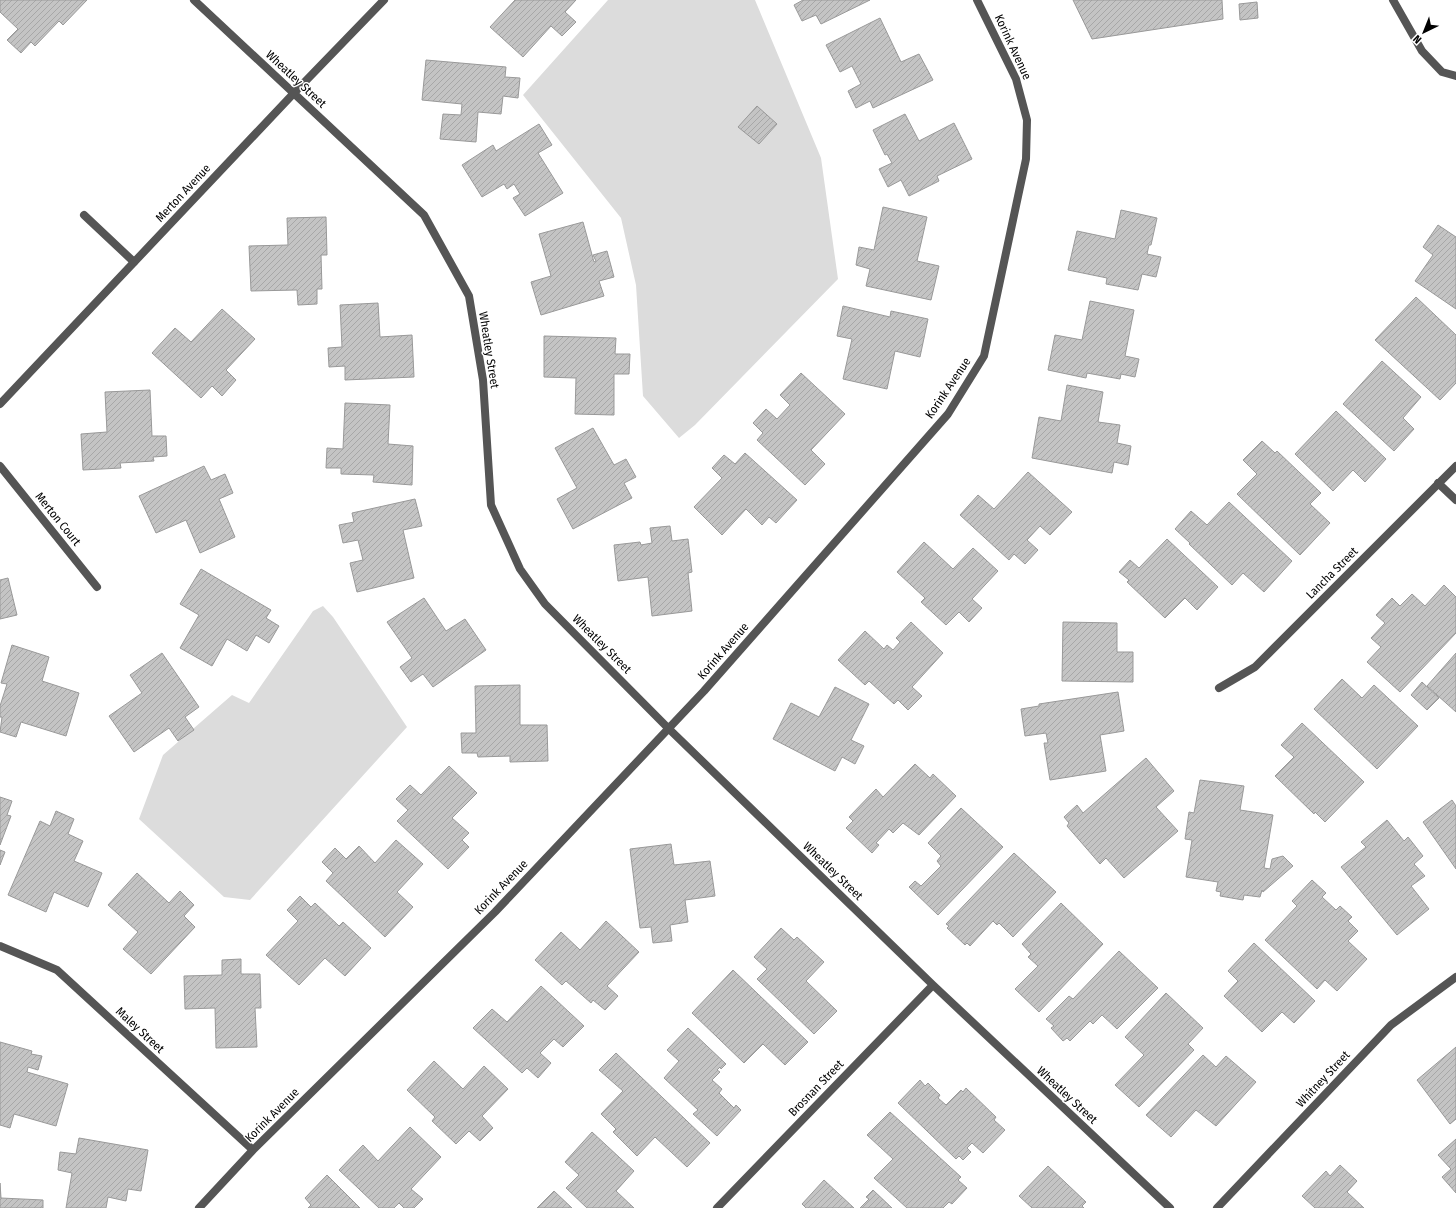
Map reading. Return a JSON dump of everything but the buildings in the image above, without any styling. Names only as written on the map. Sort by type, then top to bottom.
[{"type":"street","name":"Wheatley Street","points":[[194,0],[424,215],[469,296],[483,380],[491,505],[520,569],[545,604],[668,728],[933,985],[1170,1208]]},
{"type":"street","name":"Merton Avenue","points":[[0,404],[384,0]]},
{"type":"street","name":"Korink Avenue","points":[[199,1208],[253,1150],[495,912],[704,691],[948,414],[984,356],[1026,159],[1027,120],[1016,79],[977,0]]},
{"type":"street","points":[[1393,0],[1422,51],[1442,72],[1456,76]]},
{"type":"street","points":[[84,215],[134,262]]},
{"type":"street","name":"Merton Court","points":[[0,466],[97,587]]},
{"type":"street","name":"Lancha Street","points":[[1219,688],[1255,667],[1456,466]]},
{"type":"street","points":[[1438,483],[1456,500]]},
{"type":"street","name":"Maley Street","points":[[0,946],[57,970],[253,1150]]},
{"type":"street","name":"Whitney Street","points":[[1217,1208],[1391,1024],[1456,977]]},
{"type":"street","name":"Brosnan Street","points":[[717,1208],[933,985]]},
{"type":"shaded area","points":[[608,0],[755,0],[821,158],[838,279],[695,425],[679,438],[643,396],[636,285],[621,218],[523,95]]},
{"type":"shaded area","points":[[323,606],[333,617],[407,727],[250,900],[224,897],[139,819],[163,755],[232,695],[249,703],[313,611]]}]
